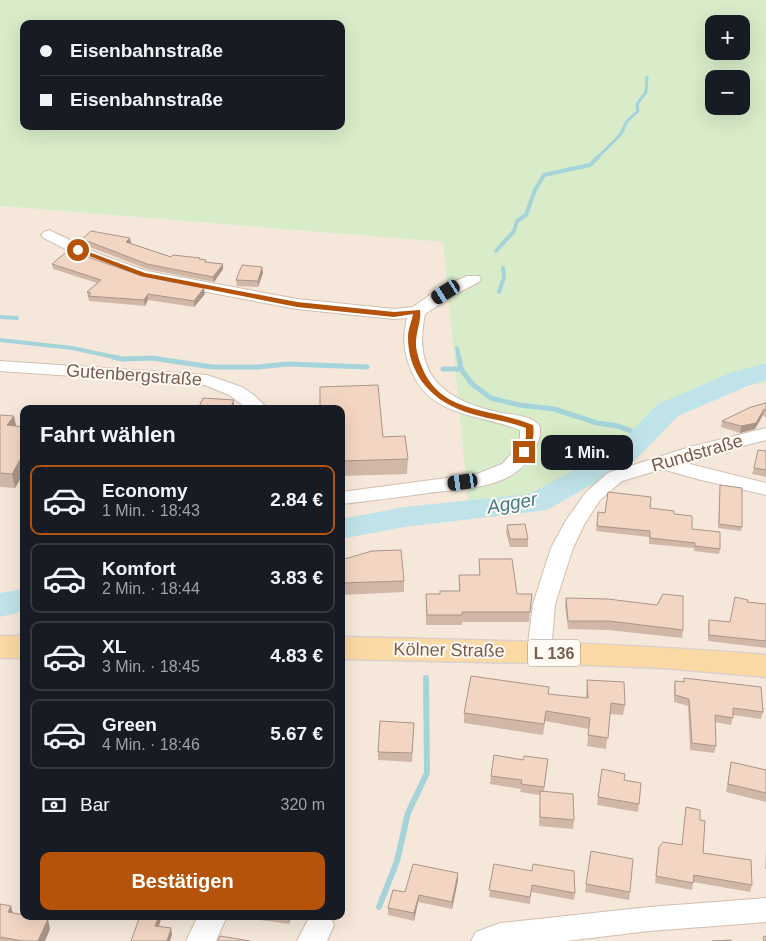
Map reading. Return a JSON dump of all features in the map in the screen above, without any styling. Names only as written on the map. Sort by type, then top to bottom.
[{"type":"main road","points":[[0,647],[20,647]]},
{"type":"main road","name":"Kölner Straße","points":[[345,648],[540,652],[663,657],[766,666]]},
{"type":"street","points":[[49,236],[93,257],[143,275],[297,304],[416,317]]},
{"type":"street","points":[[345,497],[481,480],[509,468],[524,452],[530,437],[530,427],[512,420],[465,410],[443,398],[424,381],[413,351],[412,335],[416,317],[446,292],[473,279]]},
{"type":"street","name":"Gutenbergstraße","points":[[0,366],[207,380],[226,386],[254,405]]},
{"type":"street","name":"Rundstraße","points":[[540,652],[544,604],[562,548],[575,522],[593,496],[615,477],[697,451],[766,434]]},
{"type":"street","points":[[661,462],[704,475],[766,489]]},
{"type":"street","points":[[486,941],[500,936],[648,919],[766,910]]},
{"type":"street","points":[[201,941],[211,920]]},
{"type":"shaded area","points":[[0,206],[443,242],[468,503],[534,513],[637,430],[734,388],[766,383],[766,941],[0,941]]},
{"type":"green space","points":[[0,0],[766,0],[766,383],[734,388],[637,430],[534,513],[468,503],[443,242],[0,206]]},
{"type":"building","points":[[91,231],[130,238],[126,242],[171,257],[173,255],[200,258],[206,260],[205,262],[223,264],[213,277],[147,264],[82,239]]},
{"type":"building","points":[[70,249],[142,276],[204,288],[194,301],[148,294],[144,300],[88,296],[91,293],[87,292],[101,280],[52,264]]},
{"type":"building","points":[[242,265],[262,267],[258,281],[236,280]]},
{"type":"building","points":[[378,385],[383,437],[405,436],[408,459],[345,461],[345,405],[320,405],[320,387]]},
{"type":"building","points":[[203,398],[234,400],[232,405],[200,405]]},
{"type":"building","points":[[766,403],[766,411],[764,409],[756,423],[741,426],[722,421],[751,407]]},
{"type":"building","points":[[0,415],[14,416],[7,425],[20,427],[20,460],[12,474],[0,473]]},
{"type":"building","points":[[758,450],[766,451],[766,470],[754,468]]},
{"type":"building","points":[[720,485],[742,488],[742,527],[719,524]]},
{"type":"building","points":[[608,492],[651,497],[650,508],[674,511],[674,514],[692,516],[692,529],[720,532],[720,549],[695,546],[695,543],[650,538],[650,531],[597,526],[598,512],[605,513]]},
{"type":"building","points":[[525,524],[528,539],[510,539],[507,525]]},
{"type":"building","points":[[401,550],[404,581],[345,583],[345,559],[372,551]]},
{"type":"building","points":[[479,559],[512,559],[517,594],[532,594],[530,612],[462,612],[462,615],[427,615],[426,594],[440,594],[440,591],[460,591],[459,575],[480,575]]},
{"type":"building","points":[[663,594],[683,596],[683,630],[609,621],[568,621],[566,598],[608,599],[657,605]]},
{"type":"building","points":[[735,597],[748,600],[747,602],[766,604],[766,641],[709,635],[709,620],[730,622]]},
{"type":"building","points":[[471,676],[549,687],[548,694],[588,698],[587,680],[624,682],[625,705],[611,703],[608,738],[588,735],[590,718],[546,711],[544,724],[464,713]]},
{"type":"building","points":[[684,678],[761,687],[763,712],[733,708],[733,718],[715,715],[716,746],[692,743],[689,699],[675,695],[675,681],[684,682]]},
{"type":"building","points":[[380,721],[414,723],[412,753],[378,752]]},
{"type":"building","points":[[494,755],[523,760],[524,756],[548,759],[544,787],[521,784],[522,780],[491,776]]},
{"type":"building","points":[[731,762],[766,770],[766,793],[728,784]]},
{"type":"building","points":[[602,769],[625,774],[624,780],[641,783],[639,804],[598,797]]},
{"type":"building","points":[[540,791],[573,794],[574,820],[540,817]]},
{"type":"building","points":[[686,807],[700,810],[700,820],[705,821],[703,853],[751,860],[752,885],[694,875],[693,883],[656,876],[659,847],[663,842],[682,845]]},
{"type":"building","points":[[591,851],[633,859],[630,892],[586,884]]},
{"type":"building","points":[[413,864],[458,873],[452,902],[419,895],[414,913],[388,908],[393,890],[405,892]]},
{"type":"building","points":[[494,864],[532,871],[533,864],[574,871],[575,893],[532,885],[530,897],[489,890]]},
{"type":"building","points":[[0,904],[11,906],[8,912],[20,914],[20,920],[48,920],[38,941],[23,941],[0,937]]},
{"type":"building","points":[[139,920],[157,920],[155,926],[171,928],[167,941],[131,941]]},
{"type":"building","points":[[220,936],[250,941],[218,941]]},
{"type":"waterway","points":[[496,251],[514,231],[517,221],[526,215],[535,190],[544,175],[590,165],[621,134],[627,121],[638,111],[637,104],[646,92],[647,77]]},
{"type":"waterway","points":[[499,292],[504,277],[503,268]]},
{"type":"waterway","points":[[0,317],[17,318]]},
{"type":"waterway","points":[[0,340],[72,348],[119,358]]},
{"type":"waterway","points":[[457,348],[459,358]]},
{"type":"waterway","points":[[113,357],[123,359],[152,358]]},
{"type":"waterway","points":[[459,357],[461,369]]},
{"type":"waterway","points":[[152,358],[212,367],[258,367],[288,364],[367,367]]},
{"type":"waterway","points":[[443,369],[461,369]]},
{"type":"waterway","points":[[461,369],[472,384],[491,398],[519,405],[554,409],[597,423],[618,426],[643,436]]},
{"type":"waterway","name":"Agger","points":[[345,528],[404,517],[536,503],[624,455],[668,410],[740,379],[766,371]]},
{"type":"waterway","name":"Agger","points":[[0,605],[20,601]]},
{"type":"waterway","points":[[379,907],[397,861],[408,813],[427,773],[426,678]]},
{"type":"route","points":[[78,250],[143,275],[297,304],[394,314],[417,312],[412,335],[413,351],[424,381],[443,398],[465,410],[512,420],[530,427],[530,437],[524,452]]}]
